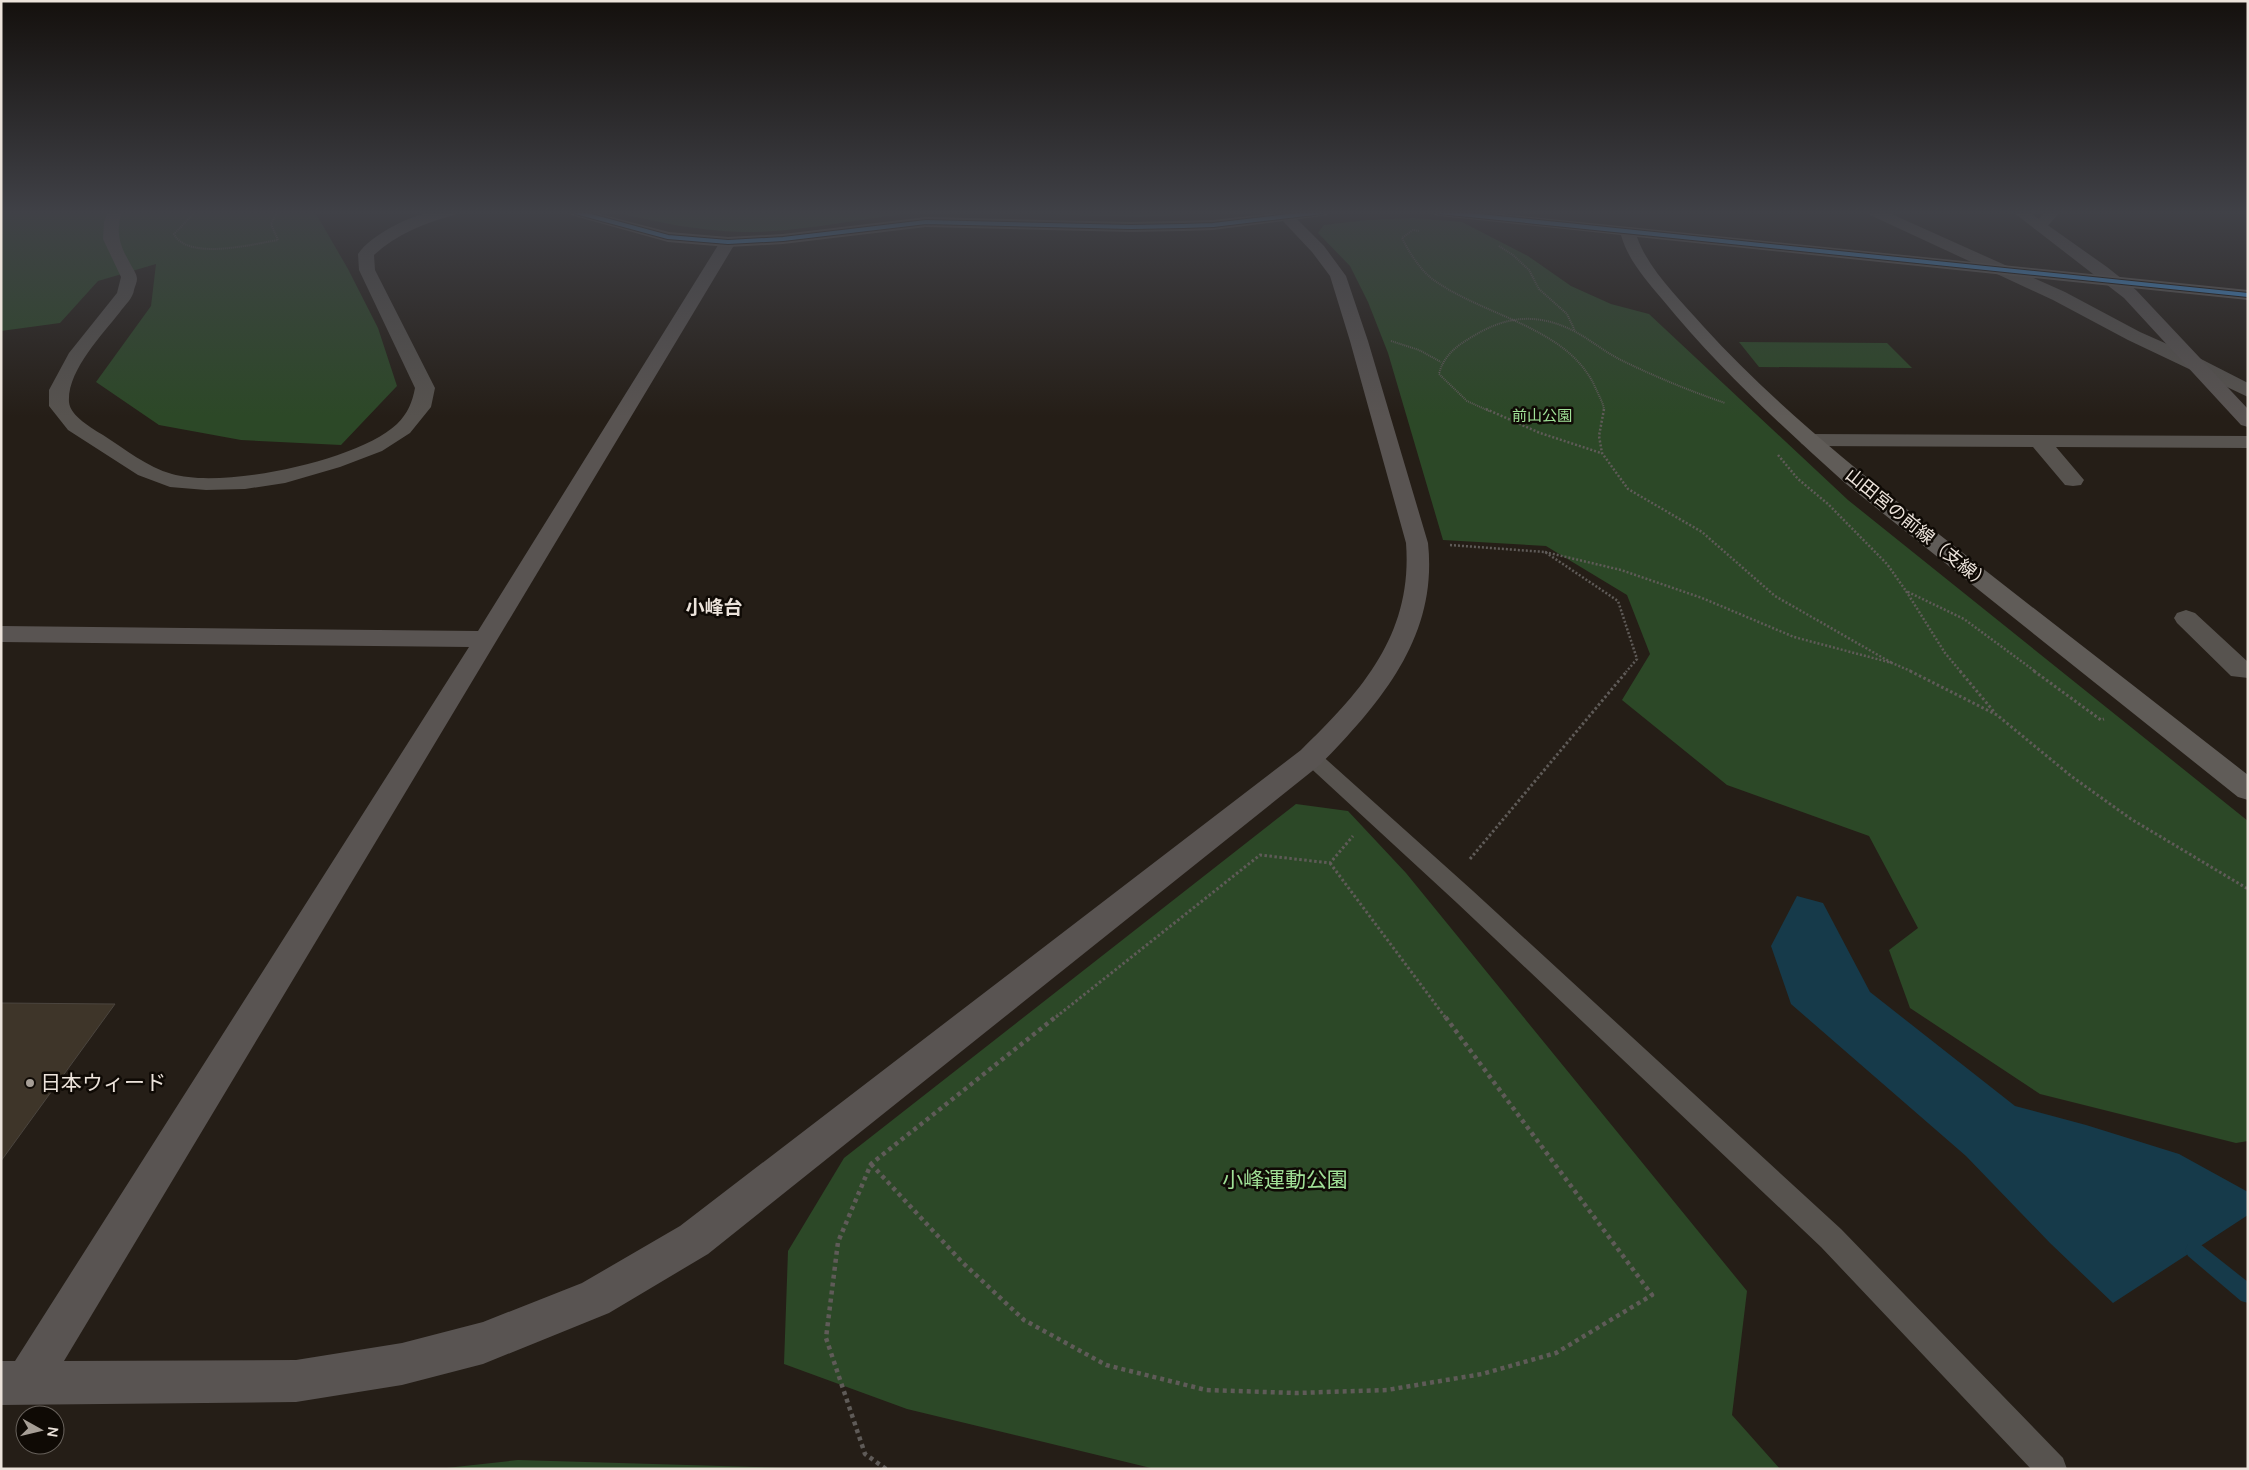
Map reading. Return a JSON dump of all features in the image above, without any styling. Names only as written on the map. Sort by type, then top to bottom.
[{"type":"main road","name":"山田宮の前線（支線）","points":[[1656,281],[1679,310],[1729,365],[1809,440],[1853,478],[2248,790]]},
{"type":"main road","points":[[2103,281],[2248,295]]},
{"type":"street","points":[[129,281],[125,294],[78,352],[58,390],[59,406],[75,426],[145,471],[170,481],[206,484],[245,483],[285,477],[333,463],[375,447],[403,429],[421,407],[425,388],[372,281]]},
{"type":"street","points":[[14,1383],[486,639],[704,281]]},
{"type":"street","points":[[14,1383],[306,1379],[402,1364],[483,1343],[595,1299],[694,1240],[1311,757],[1348,721],[1378,685],[1399,648],[1413,608],[1418,576],[1417,542],[1360,341],[1340,281]]},
{"type":"street","points":[[2026,281],[2134,336],[2194,363],[2248,391]]},
{"type":"street","points":[[2116,282],[2130,294],[2248,421]]},
{"type":"street","points":[[1809,440],[2248,442]]},
{"type":"street","points":[[2039,441],[2072,480]]},
{"type":"street","points":[[2186,618],[2240,670],[2248,670]]},
{"type":"street","points":[[1,634],[486,639]]},
{"type":"lane","points":[[1311,757],[1473,904],[1831,1238],[2052,1469]]},
{"type":"path","points":[[1436,281],[1465,298],[1539,332],[1568,350],[1590,375],[1604,408],[1599,436],[1602,454],[1628,489],[1702,532],[1774,596],[1892,663]]},
{"type":"path","points":[[1535,281],[1539,289],[1567,314],[1575,332]]},
{"type":"path","points":[[1602,454],[1540,432],[1467,401],[1439,374],[1441,362],[1461,344],[1483,329],[1510,319],[1557,325],[1575,332],[1613,356],[1667,382],[1727,404]]},
{"type":"path","points":[[1383,340],[1419,350],[1441,362]]},
{"type":"path","points":[[1774,450],[1798,479],[1828,504],[1887,564],[1945,653],[1997,715],[2070,776],[2131,819],[2248,889]]},
{"type":"path","points":[[1417,542],[1545,552],[1621,570],[1702,598],[1794,637],[1892,663],[1919,674],[1997,715]]},
{"type":"path","points":[[1473,856],[1637,659],[1618,602],[1545,552]]},
{"type":"path","points":[[1906,591],[1964,619],[2101,720]]},
{"type":"path","points":[[1330,863],[1355,834]]},
{"type":"path","points":[[871,1164],[962,1262],[1024,1320],[1106,1365],[1206,1390],[1296,1392],[1387,1390],[1482,1374],[1556,1353],[1652,1296],[1330,863],[1260,854],[871,1164],[838,1242],[826,1338],[865,1454],[886,1469]]},
{"type":"green space","points":[[1,281],[99,281],[60,323],[1,331]]},
{"type":"green space","points":[[154,281],[354,281],[378,328],[397,386],[341,445],[241,440],[159,425],[96,382],[151,306]]},
{"type":"green space","name":"前山公園","points":[[1357,281],[1563,281],[1611,304],[1649,314],[1848,500],[2248,821],[2248,1141],[2236,1143],[2040,1094],[1910,1008],[1889,950],[1918,928],[1869,836],[1727,785],[1622,700],[1650,654],[1627,595],[1546,546],[1443,540],[1388,353]]},
{"type":"green space","points":[[1739,342],[1887,343],[1912,368],[1759,367]]},
{"type":"green space","name":"小峰運動公園","points":[[1296,804],[1348,811],[1406,873],[1747,1291],[1732,1415],[1780,1469],[1155,1469],[907,1409],[784,1364],[788,1251],[844,1158]]},
{"type":"green space","points":[[518,1460],[819,1469],[437,1469]]},
{"type":"water","points":[[1797,896],[1823,903],[1870,992],[2015,1106],[2086,1125],[2179,1154],[2248,1192],[2248,1215],[2113,1303],[2050,1243],[1966,1156],[1791,1004],[1771,946]]},
{"type":"building","name":"日本ウィード","points":[[1,1003],[115,1004],[1,1161]]},
{"type":"waterway","points":[[2194,1250],[2248,1294]]},
{"type":"transit line","points":[[2108,281],[2248,295]]},
{"type":"place","name":"日本ウィード","points":[[30,1083]]},
{"type":"district","name":"小峰台","points":[[714,607]]}]
